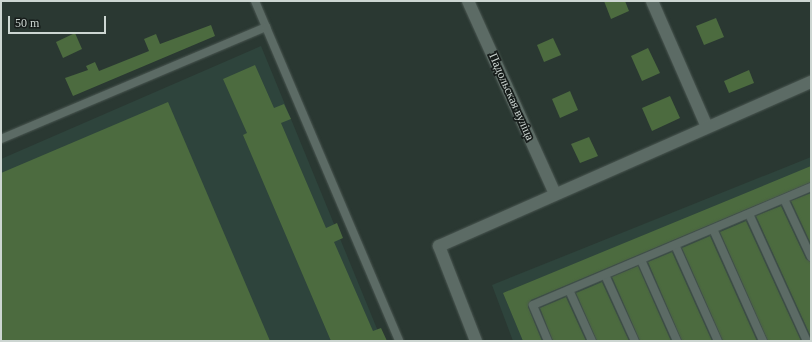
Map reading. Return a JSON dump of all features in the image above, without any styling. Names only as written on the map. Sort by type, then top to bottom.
[{"type":"street","name":"Падольская вуліца","points":[[468,1],[555,194]]},
{"type":"street","points":[[652,1],[707,127]]},
{"type":"street","points":[[476,341],[439,246],[811,82]]},
{"type":"lane","points":[[255,1],[399,341]]},
{"type":"lane","points":[[1,139],[266,27]]},
{"type":"lane","points":[[548,341],[533,305],[811,188]]},
{"type":"lane","points":[[784,199],[811,257]]},
{"type":"lane","points":[[749,214],[808,341]]},
{"type":"lane","points":[[713,229],[763,341]]},
{"type":"lane","points":[[675,245],[718,341]]},
{"type":"lane","points":[[641,260],[677,341]]},
{"type":"lane","points":[[605,275],[635,341]]},
{"type":"lane","points":[[569,290],[592,341]]},
{"type":"shaded area","points":[[261,46],[382,341],[1,341],[1,159]]},
{"type":"shaded area","points":[[811,157],[811,341],[513,341],[492,285]]},
{"type":"building","points":[[604,1],[625,1],[629,11],[611,19]]},
{"type":"building","points":[[716,18],[724,37],[704,45],[696,26]]},
{"type":"building","points":[[211,25],[215,36],[73,96],[65,78],[88,70],[86,66],[95,62],[99,71],[149,51],[144,39],[156,34],[160,44]]},
{"type":"building","points":[[75,33],[82,49],[63,58],[56,42]]},
{"type":"building","points":[[553,38],[561,55],[544,62],[537,45]]},
{"type":"building","points":[[648,48],[660,73],[642,81],[631,56]]},
{"type":"building","points":[[255,65],[274,108],[284,104],[291,119],[281,123],[326,228],[337,223],[343,238],[334,242],[373,331],[381,328],[387,341],[331,341],[243,135],[247,133],[223,79]]},
{"type":"building","points":[[749,70],[754,83],[729,93],[724,81]]},
{"type":"building","points":[[570,91],[578,110],[560,118],[552,99]]},
{"type":"building","points":[[670,96],[680,118],[652,131],[642,108]]},
{"type":"building","points":[[168,102],[270,341],[1,341],[1,173]]},
{"type":"building","points":[[589,137],[598,156],[580,163],[571,144]]},
{"type":"building","points":[[811,166],[811,182],[531,300],[528,307],[542,341],[523,341],[503,293]]},
{"type":"building","points":[[811,193],[811,244],[791,201]]},
{"type":"building","points":[[781,206],[806,259],[811,262],[811,337],[756,216]]},
{"type":"building","points":[[746,221],[801,341],[768,341],[720,232]]},
{"type":"building","points":[[710,236],[757,341],[723,341],[682,248]]},
{"type":"building","points":[[672,252],[712,341],[682,341],[648,262]]},
{"type":"building","points":[[638,266],[671,341],[640,341],[612,277]]},
{"type":"building","points":[[602,282],[629,341],[597,341],[576,293]]},
{"type":"building","points":[[566,297],[586,341],[553,341],[540,308]]}]
